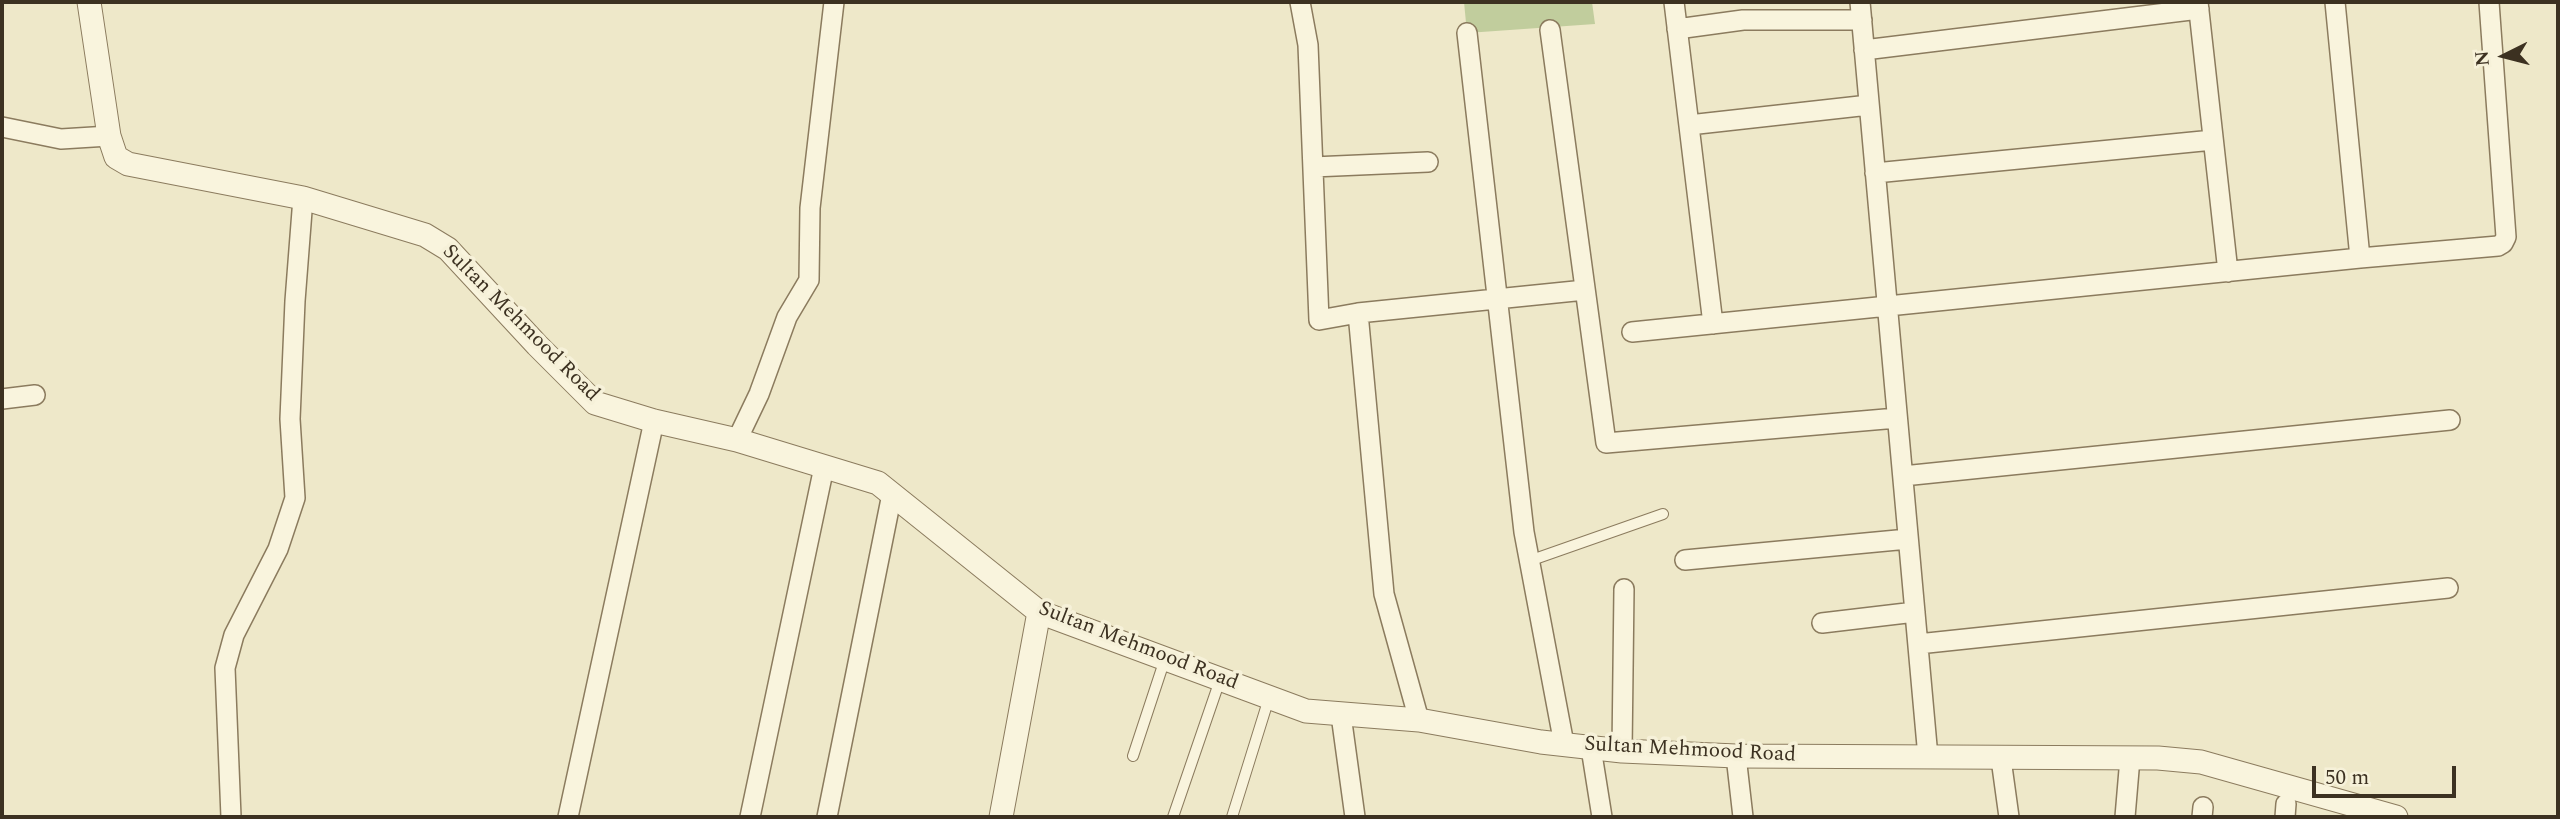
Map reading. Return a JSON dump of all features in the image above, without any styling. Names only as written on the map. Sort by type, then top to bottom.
[{"type":"street","name":"Sultan Mehmood Road","points":[[89,2],[109,136],[116,157],[128,164],[303,198],[425,235],[448,249],[595,403],[654,421],[737,440],[878,483],[1039,612],[1269,698],[1306,711],[1419,720],[1541,742],[1622,751],[1736,756],[2130,758],[2202,762],[2364,813],[2396,817]]},
{"type":"street","points":[[737,440],[759,394],[787,317],[809,280],[810,208],[835,2]]},
{"type":"street","points":[[1300,2],[1308,45],[1319,320],[1359,313],[1585,290]]},
{"type":"street","points":[[1674,2],[1713,324]]},
{"type":"street","points":[[2335,2],[2360,258]]},
{"type":"street","points":[[1632,332],[2498,246],[2504,243],[2506,237],[2489,2]]},
{"type":"street","points":[[1864,50],[2153,8],[2199,5],[2228,272]]},
{"type":"street","points":[[1677,29],[1743,20],[1861,11],[1928,757]]},
{"type":"street","points":[[1550,30],[1606,443],[1897,418]]},
{"type":"street","points":[[1467,33],[1524,532],[1564,744]]},
{"type":"street","points":[[1689,125],[1870,105]]},
{"type":"street","points":[[2,127],[61,139],[109,136]]},
{"type":"street","points":[[1875,173],[2213,140]]},
{"type":"street","points":[[1313,167],[1428,162]]},
{"type":"street","points":[[231,817],[225,668],[234,635],[278,549],[295,498],[290,419],[303,198]]},
{"type":"street","points":[[1359,313],[1384,594],[1419,720]]},
{"type":"street","points":[[2,399],[36,395]]},
{"type":"street","points":[[568,817],[654,421]]},
{"type":"street","points":[[1903,476],[2450,421]]},
{"type":"street","points":[[750,817],[824,467]]},
{"type":"street","points":[[827,817],[891,494]]},
{"type":"street","points":[[1685,560],[1908,539]]},
{"type":"street","points":[[1919,644],[2448,588]]},
{"type":"street","points":[[1622,751],[1624,589]]},
{"type":"street","points":[[1001,817],[1039,612]]},
{"type":"street","points":[[1822,624],[1915,612]]},
{"type":"street","points":[[1341,715],[1354,817]]},
{"type":"street","points":[[1591,748],[1602,817]]},
{"type":"street","points":[[1736,756],[1743,817]]},
{"type":"street","points":[[2126,817],[2130,758]]},
{"type":"street","points":[[2001,759],[2009,817]]},
{"type":"lane","points":[[1529,561],[1663,514]]},
{"type":"lane","points":[[1133,756],[1166,659]]},
{"type":"lane","points":[[1173,817],[1220,680]]},
{"type":"lane","points":[[1232,817],[1269,698]]},
{"type":"green space","points":[[1464,2],[1592,2],[1595,24],[1467,33]]}]
